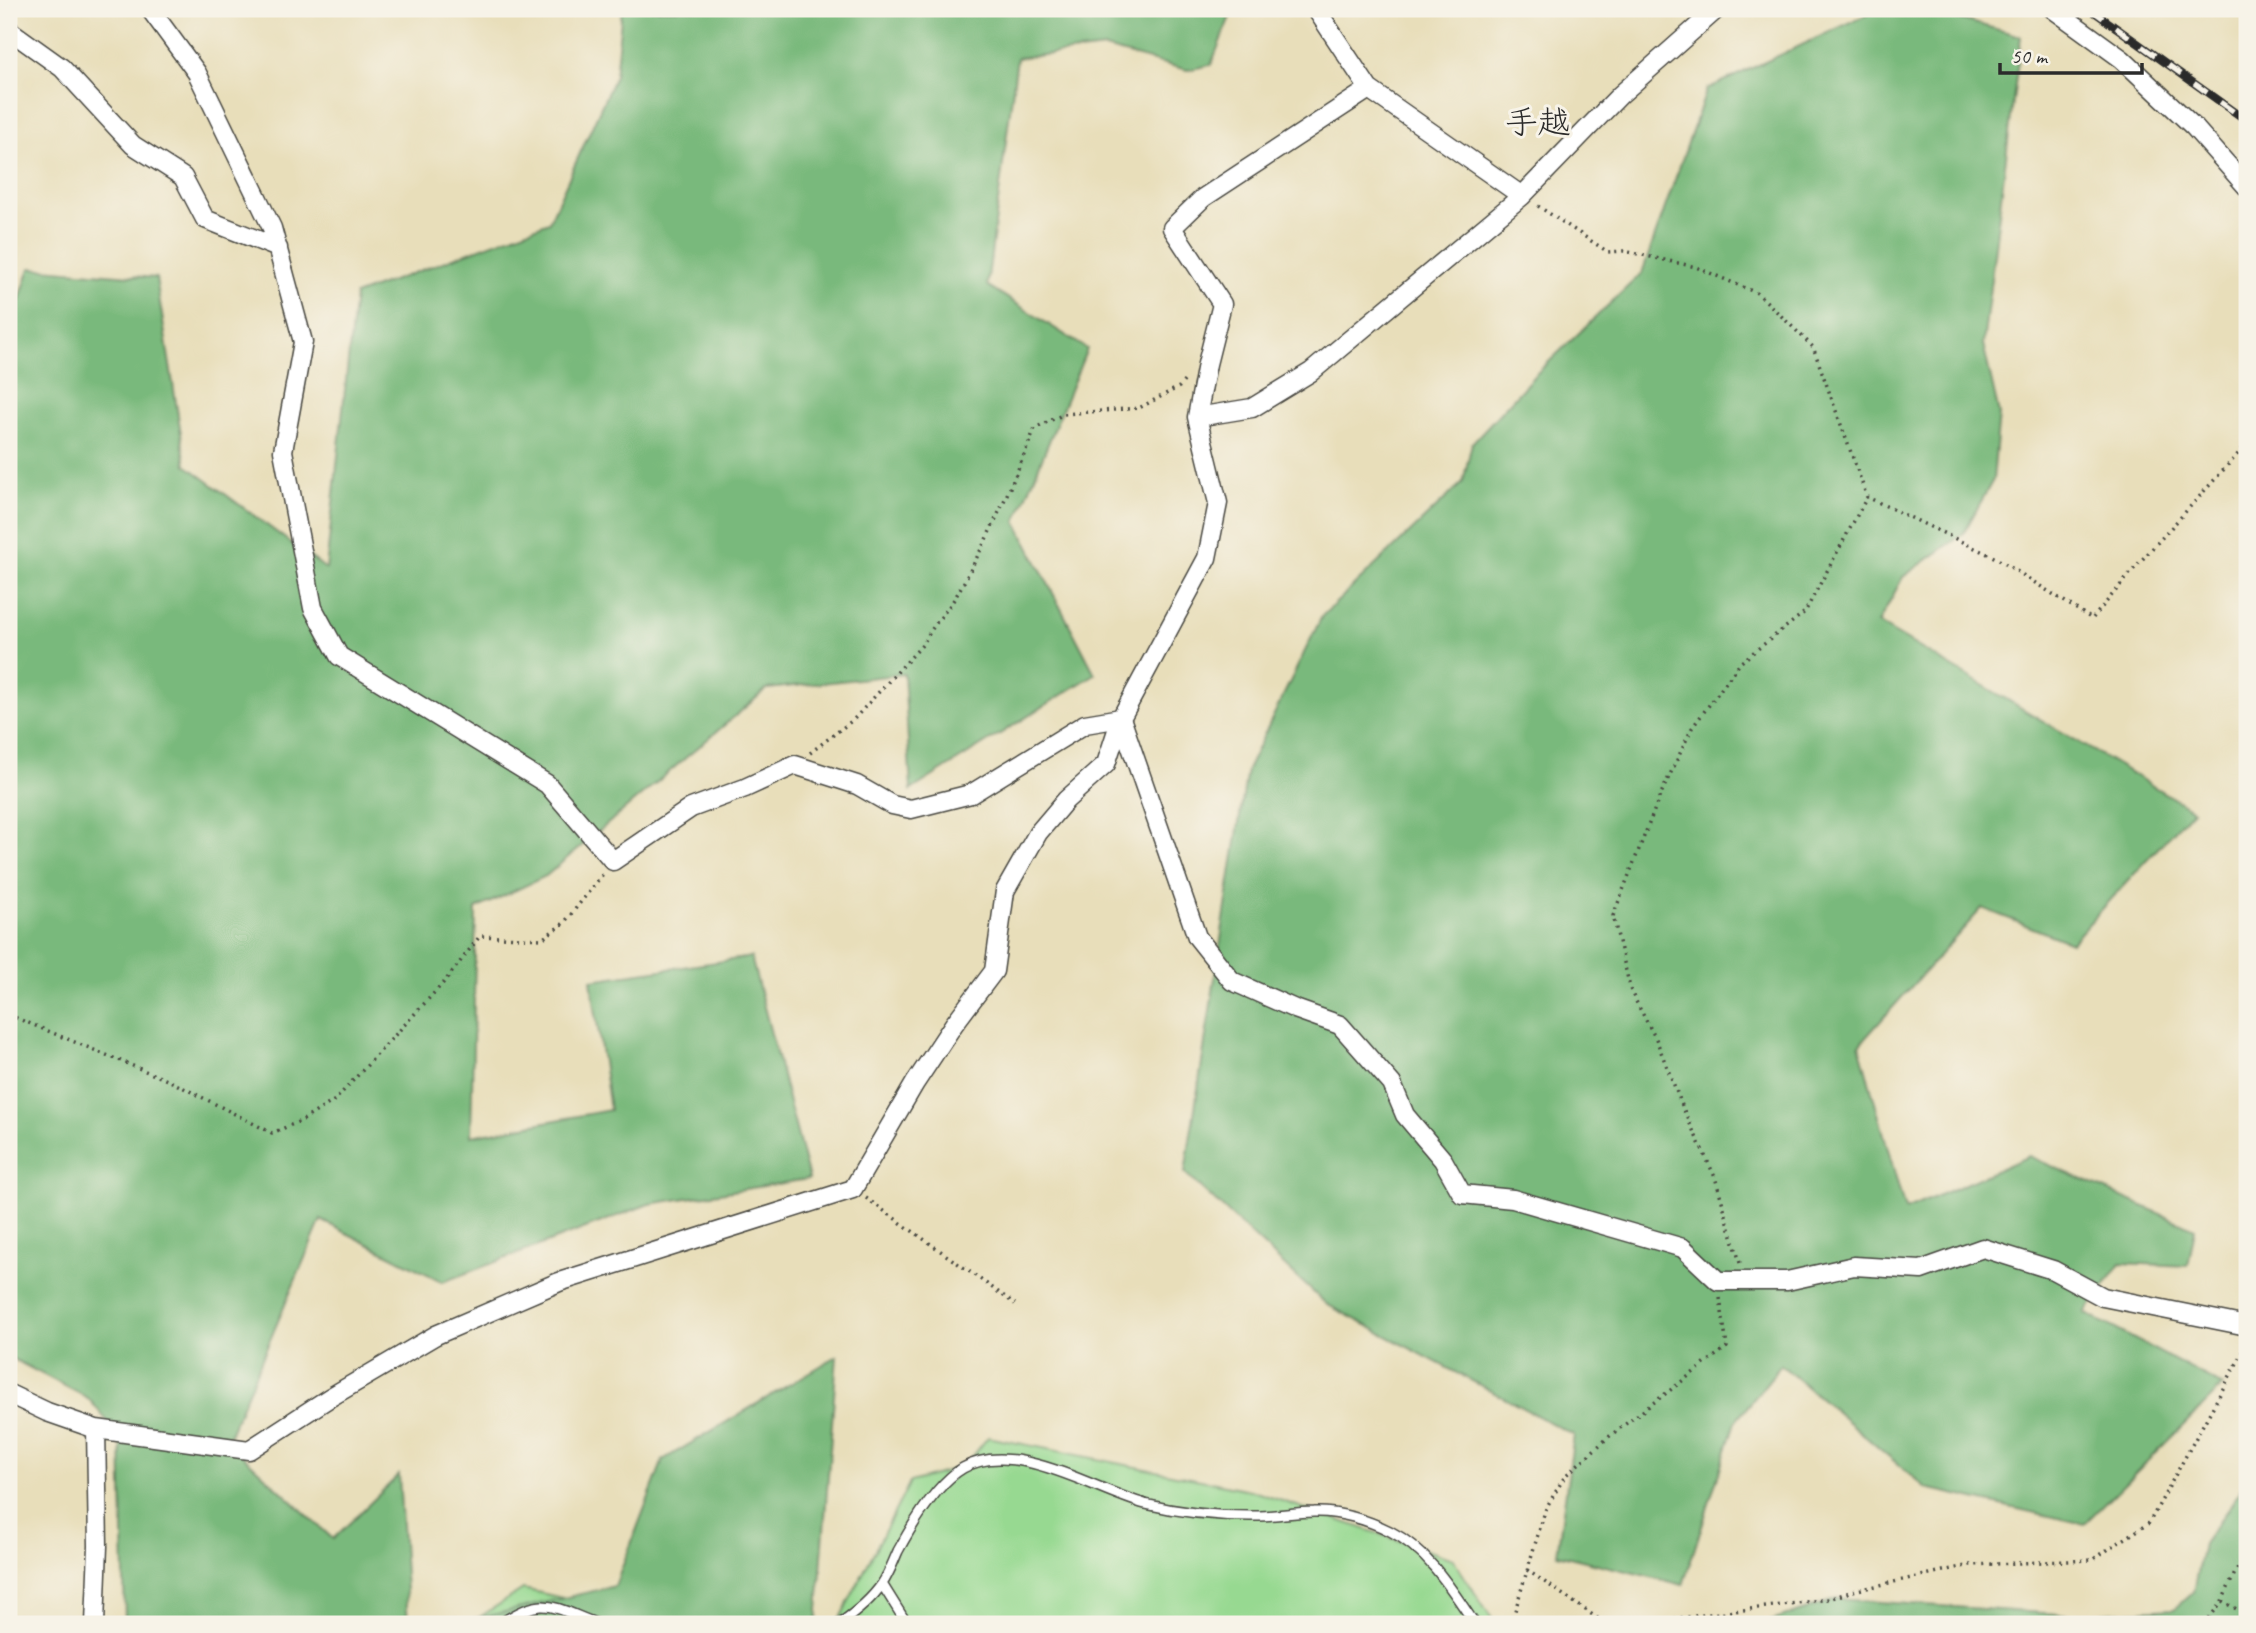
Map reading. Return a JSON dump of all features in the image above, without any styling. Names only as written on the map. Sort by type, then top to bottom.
[{"type":"street","points":[[150,9],[197,73],[272,228],[278,248],[303,342],[283,451],[313,608],[339,656],[547,784],[613,861],[691,808],[745,788],[794,765],[857,785],[892,805],[911,809],[971,794],[1085,724],[1121,718]]},
{"type":"street","points":[[1316,9],[1369,89],[1522,196]]},
{"type":"street","points":[[1197,417],[1252,408],[1311,372],[1522,196],[1620,95],[1717,9]]},
{"type":"street","points":[[2053,9],[2122,60],[2194,127],[2247,187]]},
{"type":"street","points":[[9,30],[61,68],[133,145],[183,177],[205,219],[278,248]]},
{"type":"street","points":[[9,1394],[47,1412],[96,1429],[249,1450],[329,1398],[436,1335],[546,1287],[853,1189],[915,1083],[954,1024],[994,971],[1005,891],[1038,833],[1066,800],[1106,764],[1121,718],[1207,558],[1218,503],[1197,417],[1207,364],[1223,304],[1172,228],[1203,198],[1369,89]]},
{"type":"street","points":[[1121,718],[1197,937],[1232,981],[1295,1009],[1340,1025],[1392,1084],[1405,1115],[1443,1160],[1462,1194],[1513,1199],[1683,1248],[1718,1281],[1787,1281],[1854,1266],[1920,1270],[1983,1248],[2053,1270],[2103,1297],[2247,1326]]},
{"type":"street","points":[[95,1624],[98,1546],[96,1429]]},
{"type":"lane","points":[[839,1624],[860,1608],[882,1584],[900,1549],[949,1479],[964,1467],[989,1458],[1049,1469],[1144,1503],[1172,1509],[1251,1516],[1316,1511],[1350,1516],[1391,1531],[1412,1546],[1441,1574],[1475,1624]]},
{"type":"lane","points":[[882,1584],[907,1624]]},
{"type":"lane","points":[[500,1624],[533,1605],[548,1605],[598,1624]]},
{"type":"path","points":[[1522,196],[1608,252],[1624,251],[1696,267],[1757,293],[1813,347],[1867,497],[1935,531],[1978,548],[2092,619],[2247,444]]},
{"type":"path","points":[[794,765],[854,719],[924,643],[964,582],[1004,505],[1035,428],[1064,414],[1139,408],[1179,387],[1207,364]]},
{"type":"path","points":[[1511,1624],[1546,1508],[1564,1476],[1611,1435],[1727,1348],[1718,1281],[1740,1263],[1715,1177],[1685,1113],[1656,1039],[1631,992],[1613,916],[1659,798],[1692,728],[1741,662],[1805,612],[1867,497]]},
{"type":"path","points":[[9,1015],[172,1082],[272,1133],[303,1120],[335,1100],[446,980],[481,936],[542,939],[564,923],[613,861]]},
{"type":"path","points":[[853,1189],[1015,1304]]},
{"type":"path","points":[[1632,1624],[1829,1599],[1853,1591],[1970,1565],[2092,1560],[2149,1523],[2247,1345]]},
{"type":"path","points":[[2205,1624],[2222,1601],[2247,1547]]},
{"type":"path","points":[[1527,1570],[1606,1624]]},
{"type":"path","points":[[2222,1601],[2247,1615]]},
{"type":"green space","points":[[622,9],[1233,9],[1211,65],[1187,70],[1105,48],[1017,58],[987,285],[1087,349],[1016,522],[1095,674],[911,790],[904,674],[767,689],[546,876],[476,909],[471,1136],[610,1110],[591,980],[751,957],[809,1179],[649,1204],[443,1282],[321,1220],[227,1441],[333,1539],[399,1475],[408,1624],[125,1624],[121,1437],[88,1398],[9,1357],[9,332],[30,268],[156,278],[186,465],[326,569],[355,295],[549,222],[615,76]]},
{"type":"green space","points":[[1879,9],[1923,9],[2021,36],[1983,344],[1999,414],[1993,480],[1963,534],[1903,577],[1878,623],[2193,810],[2071,943],[1982,908],[1859,1045],[1905,1210],[2029,1156],[2195,1229],[2188,1266],[2120,1263],[2085,1313],[2223,1386],[2084,1524],[1926,1488],[1781,1365],[1735,1422],[1683,1585],[1557,1554],[1574,1435],[1326,1304],[1185,1173],[1247,770],[1322,616],[1463,482],[1472,443],[1533,377],[1642,273],[1707,89]]},
{"type":"green space","points":[[837,1356],[817,1624],[453,1624],[615,1586],[663,1460]]},
{"type":"green space","points":[[988,1437],[1250,1490],[1453,1559],[1495,1624],[837,1624],[910,1482],[964,1467]]},
{"type":"green space","points":[[2247,1482],[2247,1624],[1763,1624],[1837,1599],[2072,1615],[2174,1609],[2193,1592],[2203,1544]]},
{"type":"green space","points":[[523,1589],[676,1624],[469,1624]]},
{"type":"railway","points":[[2090,9],[2247,121]]},
{"type":"district","name":"手越","points":[[1538,122]]}]
